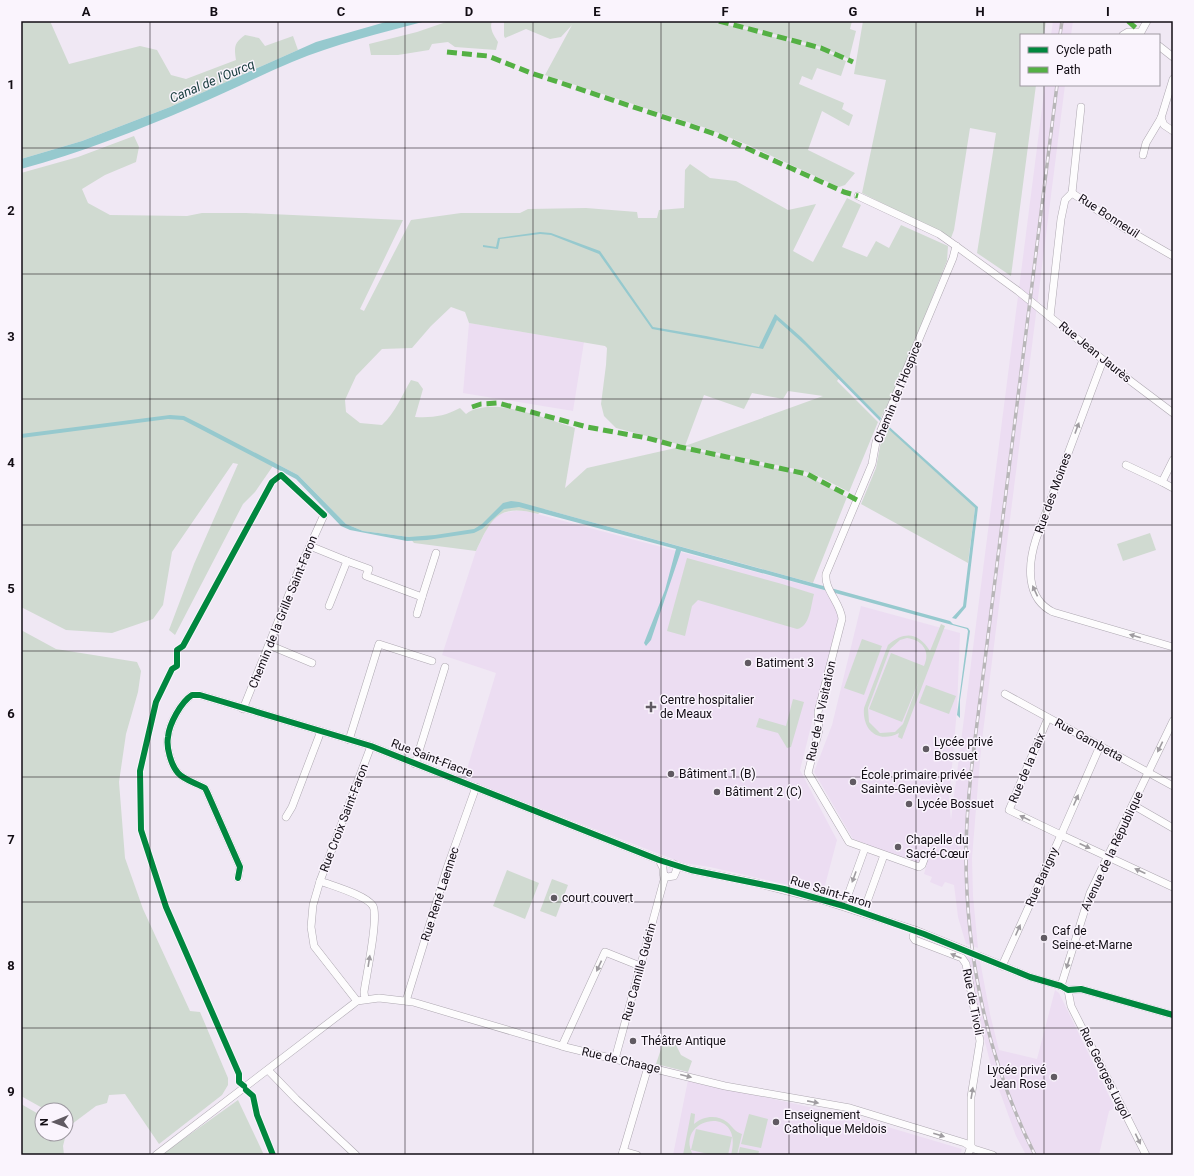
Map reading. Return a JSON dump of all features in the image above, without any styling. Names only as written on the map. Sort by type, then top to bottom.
[{"type":"street","points":[[1125,34],[1128,32],[1141,32],[1147,21]]},
{"type":"street","points":[[1160,47],[1173,57]]},
{"type":"street","points":[[1143,155],[1146,143],[1161,118],[1173,79]]},
{"type":"street","points":[[1072,193],[1081,107]]},
{"type":"street","points":[[1161,118],[1164,125],[1173,131]]},
{"type":"street","name":"Rue Bonneuil","points":[[1050,317],[1065,200],[1072,193],[1121,226],[1173,256]]},
{"type":"street","name":"Rue Jean Jaurès","points":[[858,196],[939,234],[1018,291],[1103,360],[1173,413]]},
{"type":"street","name":"Chemin de l'Hospice","points":[[827,584],[826,574],[872,464],[876,442],[953,258],[956,246]]},
{"type":"street","name":"Rue des Moines","points":[[1103,360],[1036,539],[1029,564],[1034,590],[1044,606],[1053,612],[1173,647]]},
{"type":"street","points":[[1162,482],[1173,460]]},
{"type":"street","points":[[1126,465],[1173,488]]},
{"type":"street","name":"Chemin de la Grille Saint-Faron","points":[[244,709],[268,645],[324,514]]},
{"type":"street","points":[[310,546],[369,569],[366,576],[422,597]]},
{"type":"street","points":[[417,614],[436,553]]},
{"type":"street","points":[[329,606],[348,561]]},
{"type":"street","name":"Rue de la Visitation","points":[[827,584],[841,610],[842,619],[818,712],[819,730],[808,773],[849,842],[919,867],[922,865],[925,857]]},
{"type":"street","points":[[349,740],[379,644],[432,661]]},
{"type":"street","points":[[268,645],[312,663]]},
{"type":"street","points":[[415,764],[445,667]]},
{"type":"street","name":"Rue Gambetta","points":[[1005,694],[1173,786]]},
{"type":"street","name":"Rue Saint-Fiacre","points":[[238,878],[240,867],[208,792],[205,788],[176,772],[173,766],[168,745],[168,738],[172,725],[186,700],[192,695],[200,695],[371,746],[672,864]]},
{"type":"street","name":"Rue de la Paix","points":[[1048,718],[1009,810],[1060,835]]},
{"type":"street","name":"Avenue de la République","points":[[1061,986],[1086,904],[1107,856],[1173,721]]},
{"type":"street","points":[[286,817],[292,808],[321,732]]},
{"type":"street","name":"Rue Croix Saint-Faron","points":[[365,999],[364,992],[375,920],[373,906],[364,898],[320,881],[371,746]]},
{"type":"street","points":[[1060,835],[1100,746]]},
{"type":"street","name":"Rue René Laennec","points":[[406,1001],[445,874],[476,787]]},
{"type":"street","points":[[1133,805],[1173,828]]},
{"type":"street","name":"Rue Barigny","points":[[1002,966],[1060,835],[1173,887]]},
{"type":"street","points":[[844,906],[865,848]]},
{"type":"street","points":[[863,913],[884,855]]},
{"type":"street","points":[[659,860],[668,873]]},
{"type":"street","points":[[668,873],[672,864]]},
{"type":"street","points":[[668,873],[672,864]]},
{"type":"street","name":"Rue Saint-Faron","points":[[672,864],[684,868],[784,889],[844,906],[915,930],[966,951]]},
{"type":"street","points":[[668,873],[684,868]]},
{"type":"street","name":"Rue Camille Guérin","points":[[615,1059],[663,884],[668,873]]},
{"type":"street","points":[[320,881],[313,905],[310,927],[312,941],[357,1001]]},
{"type":"street","name":"Rue de Tivoli","points":[[915,930],[913,937],[915,940],[962,958],[966,964],[980,1041],[971,1097],[971,1146],[968,1155]]},
{"type":"street","points":[[562,1046],[605,952],[640,966]]},
{"type":"street","points":[[979,956],[1030,977],[1061,986],[1068,990],[1081,989],[1173,1015]]},
{"type":"street","name":"Rue Georges Lugol","points":[[1068,990],[1071,1006],[1146,1155]]},
{"type":"street","name":"Rue de Chaage","points":[[156,1155],[357,1001],[379,998],[406,1001],[562,1046],[725,1086],[850,1108],[971,1146],[993,1155]]},
{"type":"street","points":[[637,1155],[623,1153],[648,1067]]},
{"type":"street","points":[[268,1070],[296,1099],[356,1155]]},
{"type":"shaded area","points":[[50,21],[69,64],[140,46],[157,50],[171,75],[186,79],[236,60],[235,52],[237,43],[245,35],[259,38],[265,46],[293,36],[298,50],[170,107],[82,141],[21,159],[21,22]]},
{"type":"shaded area","points":[[449,21],[492,21],[492,29],[498,42],[496,50],[455,47],[448,42],[432,44],[429,50],[398,55],[371,55],[369,44],[417,32]]},
{"type":"shaded area","points":[[504,21],[713,21],[822,50],[846,61],[841,76],[817,68],[812,80],[802,76],[799,84],[844,103],[842,109],[853,115],[849,126],[822,111],[808,150],[855,173],[845,185],[839,187],[748,145],[709,129],[545,75],[572,25],[561,37],[550,39],[526,29],[505,38]]},
{"type":"shaded area","points":[[726,21],[852,21],[850,29],[856,31],[849,59],[821,47]]},
{"type":"shaded area","points":[[863,21],[1046,21],[1044,34],[1020,34],[1020,86],[1036,86],[1011,276],[977,253],[996,133],[970,128],[954,230],[951,238],[862,193],[886,80],[854,74]]},
{"type":"shaded area","points":[[1053,21],[1073,21],[1071,34],[1051,34]]},
{"type":"shaded area","points":[[1045,86],[1065,86],[981,748],[972,858],[973,896],[978,948],[966,944],[958,917],[954,885],[945,882],[942,887],[930,882],[932,877],[924,874],[927,864],[920,861],[917,864],[853,839],[814,772],[832,725],[861,606],[960,633],[957,709],[949,801],[951,820]]},
{"type":"shaded area","points":[[134,136],[139,147],[136,162],[105,175],[82,189],[88,203],[110,215],[187,216],[202,213],[246,213],[403,220],[360,309],[364,311],[411,220],[461,213],[520,213],[528,209],[586,208],[637,212],[638,218],[657,218],[659,210],[684,208],[685,170],[690,164],[710,178],[736,181],[788,210],[816,204],[793,251],[813,262],[847,198],[861,205],[842,247],[867,257],[876,241],[889,248],[901,225],[948,246],[947,261],[897,385],[881,418],[840,377],[837,381],[878,422],[849,492],[818,476],[800,470],[685,446],[616,428],[604,416],[601,404],[606,365],[607,348],[605,346],[469,323],[465,312],[451,307],[431,326],[412,348],[382,349],[356,376],[345,400],[346,412],[360,423],[382,425],[395,409],[411,380],[418,382],[423,389],[415,417],[439,416],[460,408],[466,414],[477,409],[490,407],[505,408],[520,410],[575,428],[565,488],[587,468],[680,447],[800,474],[813,479],[847,497],[813,583],[544,509],[538,514],[524,511],[514,511],[505,512],[498,516],[486,530],[476,551],[414,543],[409,537],[363,531],[346,524],[298,475],[275,463],[255,492],[243,504],[175,635],[169,630],[194,564],[238,464],[233,463],[172,552],[163,605],[153,619],[112,633],[66,630],[21,607],[21,173],[78,157]],"holes":[[[788,391],[823,396],[685,446],[704,395],[744,409],[752,393],[783,399]]]},
{"type":"shaded area","points":[[469,323],[584,342],[573,411],[463,393]]},
{"type":"shaded area","points":[[887,427],[975,508],[968,563],[861,504],[876,468],[880,446]]},
{"type":"shaded area","name":"Centre hospitalier de Meaux","points":[[514,511],[526,511],[827,591],[839,615],[800,770],[837,840],[823,893],[710,867],[683,863],[464,779],[496,673],[442,655],[476,551],[489,524],[499,514]]},
{"type":"shaded area","points":[[1150,533],[1156,550],[1123,561],[1117,544]]},
{"type":"shaded area","points":[[687,558],[814,594],[811,609],[805,624],[797,629],[698,600],[692,606],[685,636],[667,631]]},
{"type":"shaded area","points":[[941,624],[945,626],[902,739],[898,737],[899,733],[884,737],[873,733],[866,723],[864,708],[888,645],[900,637],[911,636],[921,640],[930,651]],"holes":[[[907,638],[912,639],[924,647],[926,651],[926,661],[924,666],[891,653],[869,709],[902,722],[919,681],[903,724],[895,732],[880,733],[869,722],[868,708],[890,649],[900,640]]]},
{"type":"shaded area","points":[[21,630],[56,649],[137,662],[141,671],[138,692],[126,734],[119,782],[125,858],[143,909],[190,1011],[200,1012],[228,1078],[228,1085],[222,1095],[159,1144],[125,1094],[109,1095],[107,1103],[96,1106],[74,1122],[74,1102],[34,1102],[34,1103],[21,1096]]},
{"type":"shaded area","points":[[862,639],[882,646],[864,695],[844,688]]},
{"type":"shaded area","points":[[926,685],[956,696],[949,714],[919,703]]},
{"type":"shaded area","points":[[793,699],[804,702],[791,747],[787,748],[778,733],[756,727],[759,718],[786,726]]},
{"type":"shaded area","points":[[507,870],[539,883],[525,919],[493,906]]},
{"type":"shaded area","name":"court couvert","points":[[552,879],[568,885],[556,917],[540,911]]},
{"type":"shaded area","name":"Lycée privé Jean Rose","points":[[967,956],[980,961],[990,1014],[999,1050],[1037,1059],[1055,990],[1059,993],[1115,1108],[1109,1111],[1099,1155],[1026,1155],[1016,1136],[993,1073],[976,1008]]},
{"type":"shaded area","points":[[664,1040],[675,1043],[681,1055],[692,1061],[688,1072],[656,1064]]},
{"type":"shaded area","name":"Enseignement Catholique Meldois","points":[[688,1080],[854,1117],[962,1149],[960,1155],[673,1155]]},
{"type":"shaded area","points":[[238,1100],[264,1155],[161,1155]]},
{"type":"shaded area","points":[[21,1104],[34,1111],[34,1142],[64,1142],[64,1155],[21,1155]]},
{"type":"shaded area","points":[[691,1113],[695,1114],[694,1124],[702,1119],[715,1117],[723,1119],[736,1131],[742,1134],[737,1155],[731,1155],[733,1138],[728,1127],[720,1122],[710,1121],[700,1125],[692,1132],[689,1142],[693,1155],[683,1155]]},
{"type":"shaded area","points":[[749,1114],[768,1119],[761,1148],[741,1144]]},
{"type":"shaded area","points":[[696,1129],[732,1137],[728,1155],[712,1155],[691,1150]]},
{"type":"shaded area","points":[[740,1147],[759,1151],[758,1155],[738,1155]]},
{"type":"water","points":[[389,21],[426,21],[358,39],[308,56],[279,67],[205,102],[129,133],[65,156],[21,169],[21,159],[82,141],[170,107],[316,42]]},
{"type":"water","points":[[540,232],[551,233],[600,251],[653,327],[759,347],[775,314],[801,337],[881,418],[880,421],[805,345],[777,320],[763,349],[652,329],[599,254],[551,235],[540,234],[500,239],[498,249],[483,247],[483,245],[496,247],[498,238]]},
{"type":"water","points":[[170,415],[184,416],[298,475],[346,524],[363,531],[409,537],[474,529],[482,524],[503,503],[511,501],[519,502],[950,621],[953,624],[968,628],[970,631],[960,700],[960,718],[957,715],[968,631],[967,629],[681,551],[651,640],[646,646],[644,643],[665,590],[676,549],[519,507],[504,509],[482,529],[474,533],[427,540],[407,541],[350,530],[341,526],[296,479],[183,420],[168,419],[21,438],[21,434]]},
{"type":"water","points":[[885,423],[978,507],[966,607],[956,619],[952,618],[963,606],[975,508],[884,425]]},
{"type":"tunnel","points":[[967,951],[979,956]]},
{"type":"railway","points":[[1060,34],[1062,21]]},
{"type":"railway","points":[[1035,1155],[1018,1119],[1004,1082],[982,1005],[970,926],[966,847],[969,794],[975,743],[1057,86]]},
{"type":"marked path","points":[[719,21],[821,48],[853,62]]},
{"type":"marked path","points":[[1128,21],[1138,30]]},
{"type":"marked path","points":[[447,52],[488,56],[531,73],[715,134],[844,192],[858,196]]},
{"type":"marked path","points":[[472,407],[481,404],[498,403],[587,427],[647,438],[680,447],[807,474],[857,500]]},
{"type":"cycle path","points":[[244,1086],[239,1082],[239,1074],[166,907],[141,830],[140,771],[156,702],[172,669],[177,666],[177,650],[183,646],[272,482],[281,475],[324,515]]},
{"type":"cycle path","points":[[238,878],[240,867],[205,788],[187,780],[178,773],[175,770],[170,756],[168,741],[171,726],[180,708],[192,695],[200,695],[371,746],[659,860],[691,870],[784,889],[844,906],[924,934],[1030,977],[1061,986],[1068,990],[1081,989],[1173,1015]]},
{"type":"cycle path","points":[[246,1090],[253,1096],[257,1115],[273,1155]]},
{"type":"place","name":"Batiment 3","points":[[748,663]]},
{"type":"place","name":"Centre hospitalier de Meaux","points":[[651,707]]},
{"type":"place","name":"Lycée privé Bossuet","points":[[926,749]]},
{"type":"place","name":"Bâtiment 1 (B)","points":[[671,774]]},
{"type":"place","name":"École primaire privée Sainte-Geneviève","points":[[853,782]]},
{"type":"place","name":"Bâtiment 2 (C)","points":[[717,792]]},
{"type":"place","name":"Lycée Bossuet","points":[[909,804]]},
{"type":"place","name":"Chapelle du Sacré-Cœur","points":[[898,847]]},
{"type":"place","name":"court couvert","points":[[554,898]]},
{"type":"place","name":"Caf de Seine-et-Marne","points":[[1044,938]]},
{"type":"place","name":"Théâtre Antique","points":[[633,1041]]},
{"type":"place","name":"Lycée privé Jean Rose","points":[[1054,1077]]},
{"type":"place","name":"Enseignement Catholique Meldois","points":[[776,1122]]},
{"type":"water label","name":"Canal de l'Ourcq","points":[[212,81]]}]
